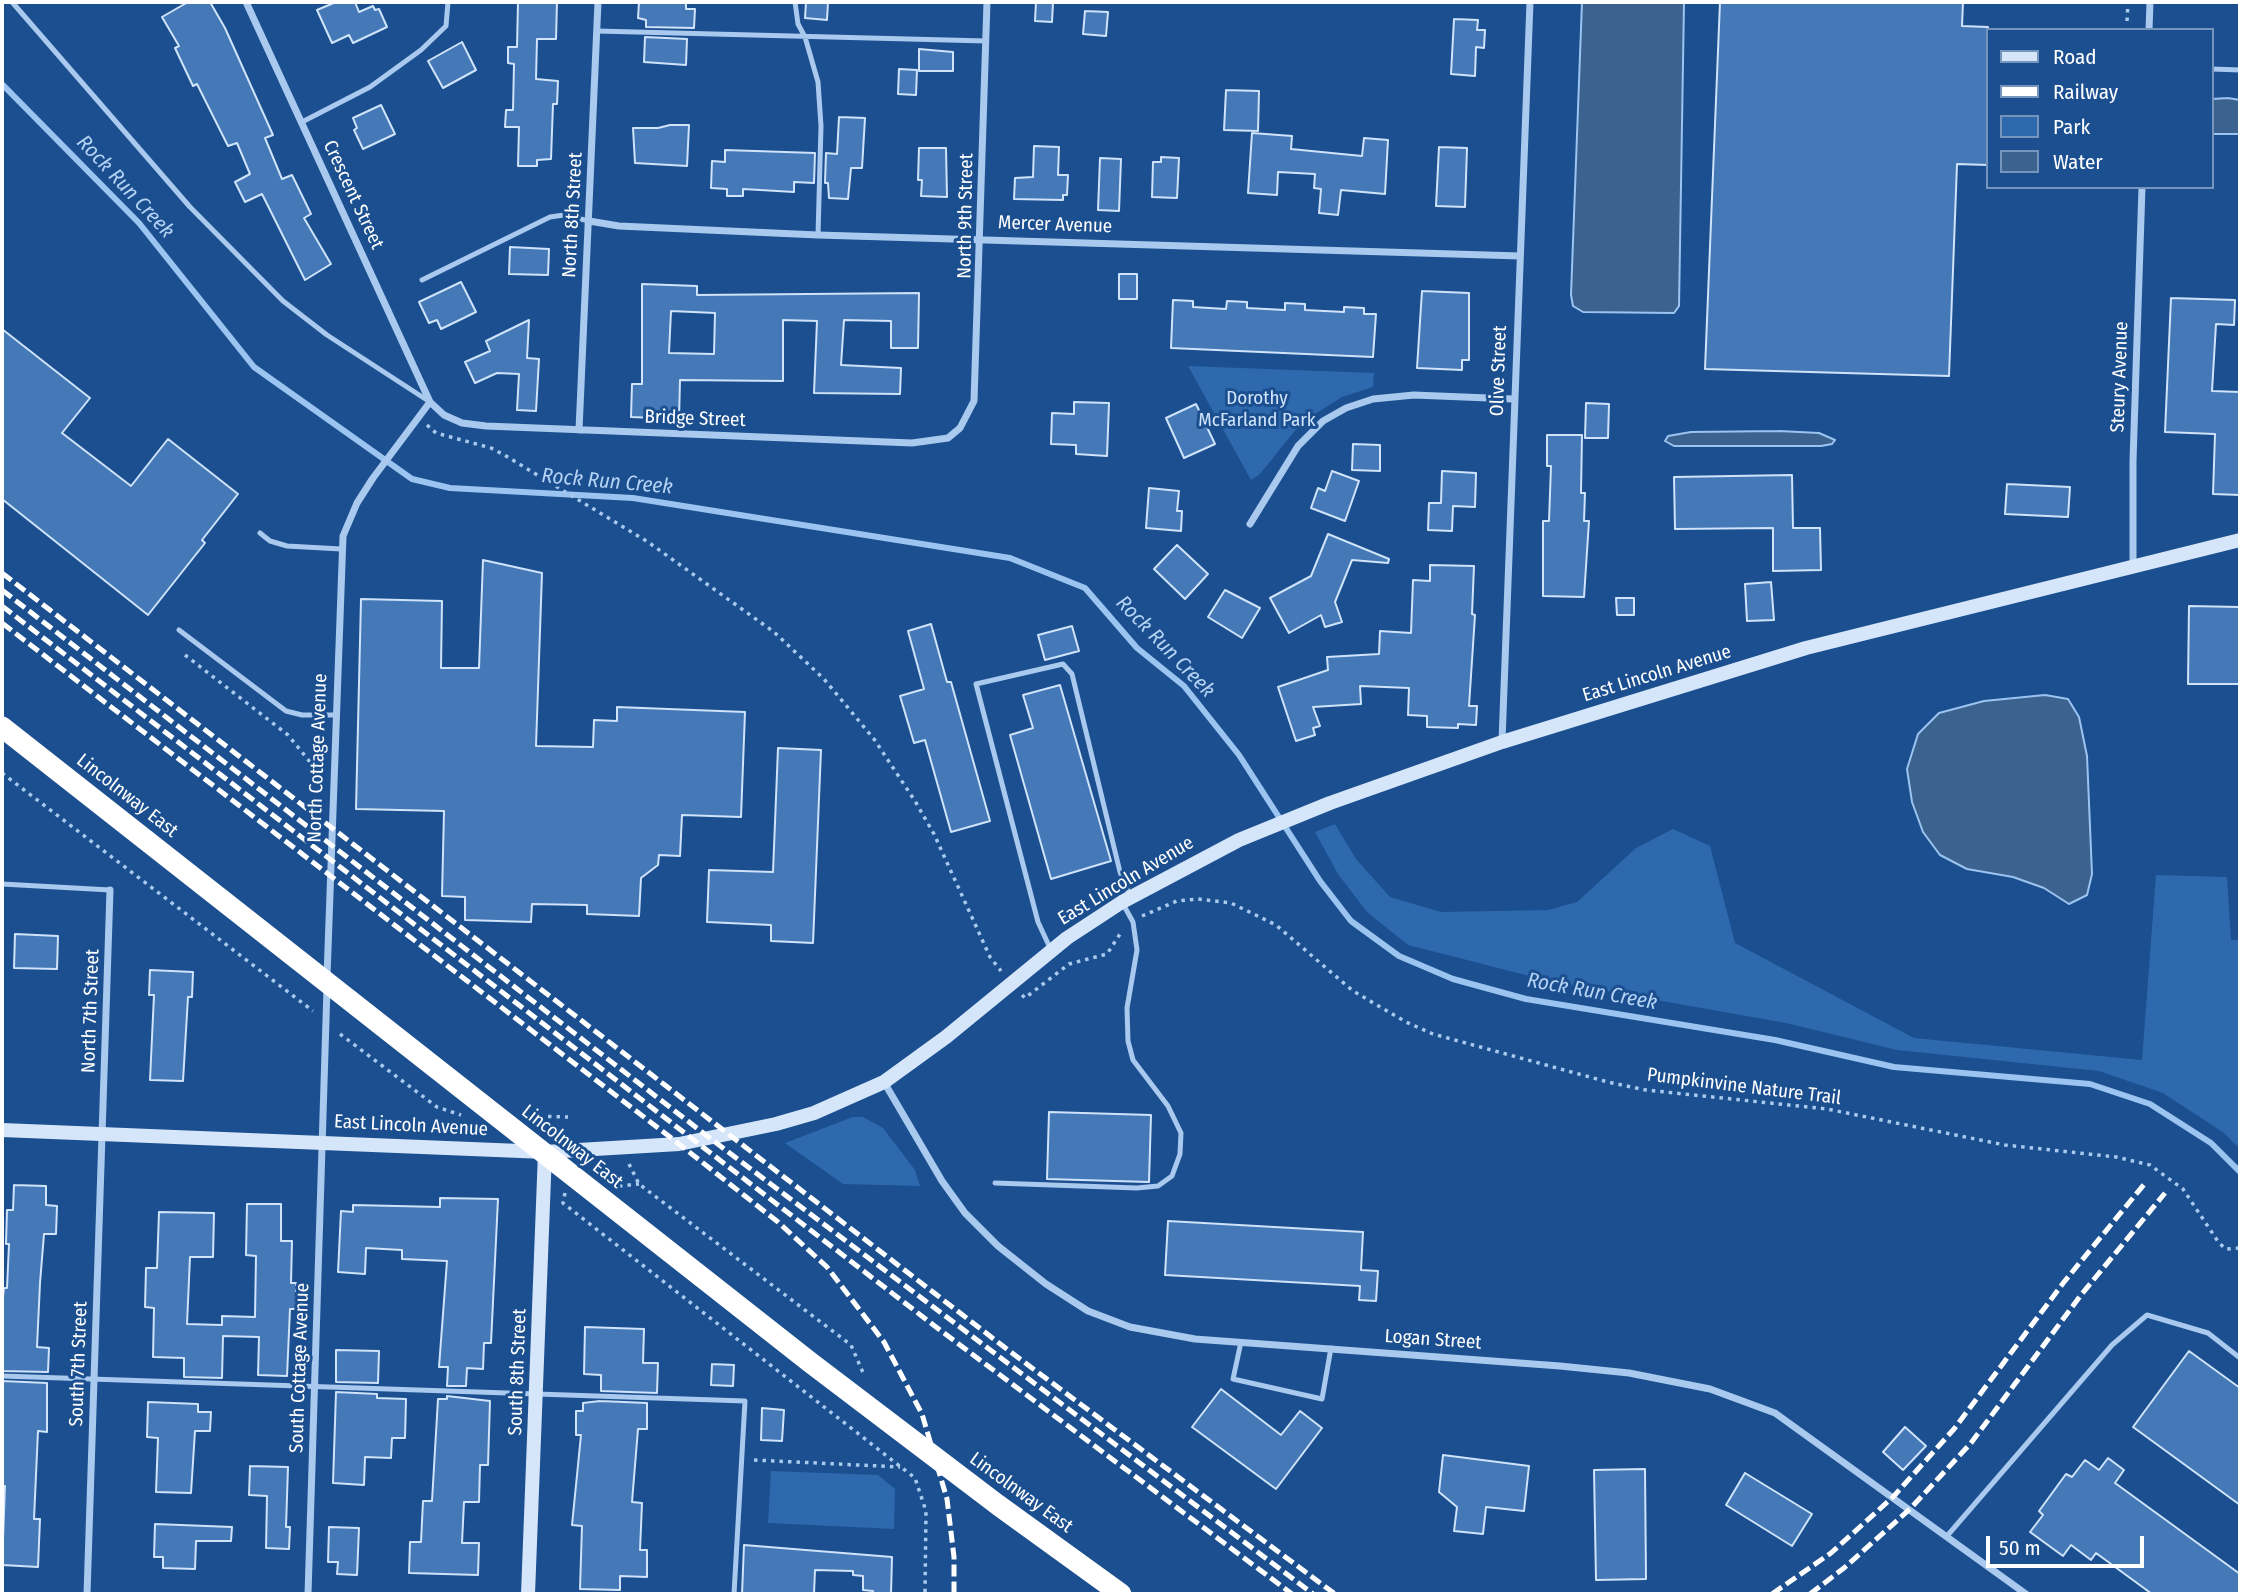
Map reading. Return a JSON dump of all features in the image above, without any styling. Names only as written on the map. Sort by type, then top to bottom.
[{"type":"highway","name":"Lincolnway East","points":[[2,727],[811,1363],[998,1506],[1121,1594]]},
{"type":"main road","name":"East Lincoln Avenue","points":[[2,1130],[545,1152],[622,1150],[679,1144],[776,1124],[814,1113],[884,1082],[946,1037],[1051,950],[1126,899],[1239,839],[1330,803],[1502,742],[1806,648],[2240,540]]},
{"type":"main road","name":"South 8th Street","points":[[528,1594],[545,1152]]},
{"type":"street","name":"Crescent Street","points":[[246,2],[430,402]]},
{"type":"street","name":"North 8th Street","points":[[579,430],[598,2]]},
{"type":"street","name":"North 9th Street","points":[[960,428],[969,414],[976,385],[987,2]]},
{"type":"street","name":"Olive Street","points":[[1502,742],[1530,2]]},
{"type":"street","points":[[2149,28],[2150,2]]},
{"type":"street","name":"Steury Avenue","points":[[2133,567],[2133,461],[2142,189]]},
{"type":"street","name":"Mercer Avenue","points":[[589,221],[619,226],[818,235],[1520,256]]},
{"type":"street","points":[[1250,524],[1297,446],[1323,421],[1346,408],[1373,399],[1414,395],[1513,398]]},
{"type":"street","name":"Bridge Street","points":[[430,402],[444,415],[462,422],[579,430],[912,443],[948,438],[960,428]]},
{"type":"street","name":"North Cottage Avenue","points":[[323,1142],[341,549],[347,524],[373,478],[430,402]]},
{"type":"street","name":"North 7th Street","points":[[103,1134],[110,890]]},
{"type":"street","name":"Logan Street","points":[[884,1082],[942,1181],[965,1213],[998,1246],[1045,1284],[1088,1311],[1130,1327],[1195,1339],[1615,1371],[1710,1389],[1775,1413],[2026,1594]]},
{"type":"street","name":"South 7th Street","points":[[87,1594],[103,1134]]},
{"type":"street","name":"South Cottage Avenue","points":[[308,1594],[323,1142]]},
{"type":"lane","points":[[12,2],[190,207],[283,301],[327,335],[430,402]]},
{"type":"lane","points":[[302,122],[370,87],[421,50],[446,26],[448,2]]},
{"type":"lane","points":[[795,2],[798,24],[805,37],[818,82],[821,126],[818,235]]},
{"type":"lane","points":[[597,31],[986,41]]},
{"type":"lane","points":[[2214,69],[2240,70]]},
{"type":"lane","points":[[422,280],[550,218],[564,215],[589,221]]},
{"type":"lane","points":[[260,533],[270,541],[287,546],[341,549]]},
{"type":"lane","points":[[179,630],[286,711],[302,715],[335,715]]},
{"type":"lane","points":[[995,1183],[1137,1188],[1158,1186],[1171,1176],[1180,1154],[1181,1133],[1168,1106],[1133,1060],[1128,1041],[1127,1008],[1137,950],[1133,922],[1072,674],[1063,664],[976,684],[1038,922],[1051,950]]},
{"type":"lane","points":[[2,884],[110,890]]},
{"type":"lane","points":[[1947,1536],[2112,1345],[2147,1315],[2207,1333],[2240,1358]]},
{"type":"lane","points":[[1241,1342],[1233,1379],[1322,1399],[1331,1348]]},
{"type":"lane","points":[[2,1376],[745,1401],[734,1594]]},
{"type":"path","points":[[2127,21],[2128,2]]},
{"type":"path","points":[[436,433],[491,448],[648,542],[774,632],[824,679],[874,739],[915,801],[934,834],[990,957]]},
{"type":"path","points":[[185,655],[288,735],[332,790]]},
{"type":"path","points":[[2,774],[312,1011]]},
{"type":"path","name":"Pumpkinvine Nature Trail","points":[[1253,912],[1276,925],[1353,991],[1406,1022],[1433,1034],[1646,1090],[1827,1109],[2005,1144],[2116,1157],[2150,1165],[2183,1189],[2219,1243],[2233,1250],[2240,1248]]},
{"type":"path","points":[[622,1150],[639,1184],[851,1345],[867,1383]]},
{"type":"path","points":[[569,1187],[563,1203],[915,1478],[926,1511],[925,1594]]},
{"type":"path","points":[[741,1460],[902,1467]]},
{"type":"green space","name":"Dorothy McFarland Park","points":[[1188,366],[1374,373],[1373,387],[1342,397],[1302,422],[1260,474],[1251,480]]},
{"type":"green space","points":[[1335,824],[1356,859],[1390,897],[1441,912],[1548,910],[1577,902],[1636,848],[1673,829],[1710,846],[1735,943],[1914,1038],[2142,1060],[2156,875],[2227,877],[2231,940],[2240,940],[2240,1149],[2224,1133],[2163,1093],[2099,1071],[1897,1050],[1786,1023],[1549,981],[1408,945],[1367,912],[1338,874],[1315,832]]},
{"type":"green space","points":[[853,1117],[863,1117],[883,1128],[915,1170],[920,1186],[843,1184],[785,1143]]},
{"type":"green space","points":[[771,1471],[878,1475],[895,1489],[894,1529],[768,1523]]},
{"type":"water","points":[[1582,2],[1684,2],[1679,306],[1674,313],[1583,312],[1573,306],[1571,295]]},
{"type":"water","points":[[2214,99],[2240,100],[2240,134],[2214,134]]},
{"type":"water","points":[[1691,432],[1819,433],[1835,440],[1832,444],[1821,446],[1674,446],[1665,441],[1668,436]]},
{"type":"water","points":[[2045,695],[2068,699],[2079,717],[2087,756],[2092,874],[2087,895],[2069,904],[2044,888],[2013,877],[1967,869],[1940,855],[1923,832],[1912,802],[1907,769],[1918,734],[1939,713],[1984,701]]},
{"type":"building","points":[[188,2],[210,2],[225,28],[273,135],[265,138],[282,179],[292,175],[311,214],[304,218],[331,264],[305,280],[262,194],[245,202],[235,182],[250,174],[237,143],[228,146],[197,84],[193,86],[175,48],[179,46],[162,17]]},
{"type":"building","points":[[336,2],[355,2],[359,12],[373,6],[375,10],[379,9],[387,27],[353,43],[349,35],[332,43],[317,10]]},
{"type":"building","points":[[518,2],[557,2],[556,39],[537,39],[536,79],[558,81],[557,104],[553,104],[551,159],[537,160],[537,166],[518,166],[519,127],[505,127],[506,110],[513,110],[514,64],[508,63],[508,47],[517,47]]},
{"type":"building","points":[[639,2],[686,2],[686,9],[695,9],[694,28],[646,27],[646,20],[638,18]]},
{"type":"building","points":[[806,2],[828,2],[827,20],[805,18]]},
{"type":"building","points":[[1036,2],[1053,2],[1052,22],[1035,21]]},
{"type":"building","points":[[1720,2],[1963,2],[1962,26],[1988,27],[1986,165],[1957,164],[1949,376],[1705,369]]},
{"type":"building","points":[[1085,11],[1108,12],[1106,36],[1083,34]]},
{"type":"building","points":[[1454,19],[1478,20],[1477,30],[1485,30],[1484,48],[1476,47],[1475,76],[1451,74]]},
{"type":"building","points":[[645,37],[687,39],[686,65],[644,62]]},
{"type":"building","points":[[462,42],[476,70],[443,88],[428,61]]},
{"type":"building","points":[[919,49],[953,52],[953,71],[919,71]]},
{"type":"building","points":[[899,69],[917,70],[916,95],[898,94]]},
{"type":"building","points":[[1226,90],[1259,91],[1258,131],[1224,130]]},
{"type":"building","points":[[381,105],[395,134],[363,149],[354,130],[357,128],[353,118]]},
{"type":"building","points":[[839,117],[865,118],[862,168],[851,168],[848,199],[829,198],[828,183],[825,183],[826,153],[837,154]]},
{"type":"building","points":[[689,125],[687,166],[635,163],[633,128]]},
{"type":"building","points":[[1252,133],[1292,136],[1291,149],[1362,156],[1364,138],[1388,140],[1385,194],[1341,190],[1338,215],[1319,213],[1321,189],[1314,188],[1315,174],[1278,172],[1277,195],[1248,193]]},
{"type":"building","points":[[1034,146],[1059,147],[1058,175],[1068,175],[1067,195],[1063,195],[1063,200],[1014,199],[1015,178],[1033,177]]},
{"type":"building","points":[[1439,147],[1467,148],[1465,207],[1436,206]]},
{"type":"building","points":[[919,148],[946,148],[947,197],[921,196],[922,180],[918,180]]},
{"type":"building","points":[[725,150],[815,153],[814,183],[794,182],[794,192],[743,189],[743,196],[727,196],[727,189],[711,188],[712,161],[725,162]]},
{"type":"building","points":[[1161,157],[1179,158],[1177,198],[1152,197],[1153,162],[1161,162]]},
{"type":"building","points":[[1100,158],[1121,159],[1119,211],[1098,210]]},
{"type":"building","points":[[510,247],[549,249],[548,275],[509,274]]},
{"type":"building","points":[[1119,274],[1137,274],[1137,299],[1119,299]]},
{"type":"building","points":[[461,282],[476,312],[441,329],[437,320],[429,323],[419,302]]},
{"type":"building","points":[[642,284],[697,286],[697,295],[919,293],[918,348],[891,348],[891,321],[844,320],[841,365],[901,368],[900,394],[814,393],[817,321],[783,320],[783,381],[680,380],[679,419],[631,417],[632,384],[642,384]],"holes":[[[671,311],[715,313],[714,354],[669,353]]]},
{"type":"building","points":[[1422,291],[1469,293],[1469,360],[1462,360],[1462,370],[1417,368]]},
{"type":"building","points":[[2171,298],[2235,300],[2234,325],[2216,324],[2212,391],[2240,392],[2240,495],[2213,494],[2215,434],[2165,432]]},
{"type":"building","points":[[1173,300],[1193,301],[1193,307],[1226,309],[1227,301],[1247,302],[1247,308],[1285,310],[1285,303],[1305,304],[1305,310],[1344,312],[1344,307],[1364,308],[1364,314],[1376,314],[1373,357],[1171,348]]},
{"type":"building","points":[[529,320],[527,358],[539,359],[536,411],[517,410],[519,374],[497,373],[475,383],[465,362],[490,351],[486,341]]},
{"type":"building","points":[[2,329],[90,398],[62,433],[131,486],[168,439],[238,494],[202,540],[205,543],[148,615],[2,499]]},
{"type":"building","points":[[1074,402],[1109,403],[1107,456],[1076,454],[1076,445],[1051,444],[1052,413],[1074,414]]},
{"type":"building","points":[[1586,403],[1609,404],[1608,438],[1585,438]]},
{"type":"building","points":[[1196,404],[1215,444],[1184,458],[1166,418]]},
{"type":"building","points":[[1547,435],[1582,435],[1581,493],[1585,493],[1584,521],[1589,521],[1584,597],[1543,596],[1543,521],[1549,521],[1551,466],[1547,466]]},
{"type":"building","points":[[1353,444],[1380,445],[1380,471],[1352,470]]},
{"type":"building","points":[[1332,471],[1359,481],[1345,521],[1311,508],[1318,488],[1325,491]]},
{"type":"building","points":[[1442,471],[1476,473],[1475,507],[1453,506],[1452,531],[1428,530],[1429,503],[1441,503]]},
{"type":"building","points":[[1792,475],[1793,528],[1820,528],[1821,570],[1773,571],[1773,528],[1675,529],[1674,477]]},
{"type":"building","points":[[2007,484],[2070,487],[2068,517],[2005,514]]},
{"type":"building","points":[[1149,488],[1179,491],[1177,511],[1182,511],[1181,531],[1146,528]]},
{"type":"building","points":[[1328,534],[1389,559],[1388,563],[1352,560],[1335,602],[1342,622],[1325,627],[1321,615],[1289,633],[1270,598],[1311,576]]},
{"type":"building","points":[[1177,545],[1208,574],[1185,599],[1154,569]]},
{"type":"building","points":[[483,560],[542,573],[536,746],[593,747],[594,720],[617,721],[617,707],[745,712],[741,817],[682,815],[680,856],[659,855],[658,865],[641,878],[639,916],[587,914],[587,905],[532,904],[531,922],[465,920],[465,897],[442,896],[444,811],[356,809],[361,599],[442,601],[441,668],[479,668]]},
{"type":"building","points":[[1430,565],[1474,566],[1472,614],[1475,615],[1469,706],[1477,706],[1476,725],[1458,724],[1458,728],[1427,727],[1427,716],[1408,715],[1409,688],[1360,686],[1361,704],[1313,707],[1320,726],[1313,728],[1315,735],[1296,741],[1278,687],[1328,670],[1327,657],[1379,654],[1380,631],[1411,633],[1413,580],[1430,581]]},
{"type":"building","points":[[1771,582],[1774,620],[1747,621],[1745,584]]},
{"type":"building","points":[[1225,590],[1260,608],[1242,638],[1208,617]]},
{"type":"building","points":[[1616,598],[1634,598],[1634,615],[1617,615]]},
{"type":"building","points":[[2189,606],[2240,607],[2240,684],[2188,684]]},
{"type":"building","points":[[931,624],[947,682],[951,682],[990,821],[951,832],[925,740],[914,743],[900,696],[924,689],[908,631]]},
{"type":"building","points":[[1072,626],[1079,651],[1045,660],[1038,635]]},
{"type":"building","points":[[1060,685],[1111,861],[1051,879],[1010,735],[1033,728],[1023,695]]},
{"type":"building","points":[[778,748],[821,750],[813,943],[771,941],[771,925],[707,922],[709,870],[773,872]]},
{"type":"building","points":[[15,934],[58,936],[57,969],[14,968]]},
{"type":"building","points":[[150,970],[193,972],[192,997],[188,997],[183,1081],[150,1080],[154,995],[149,995]]},
{"type":"building","points":[[1049,1112],[1151,1115],[1149,1182],[1047,1179]]},
{"type":"building","points":[[14,1185],[46,1186],[46,1205],[57,1206],[56,1234],[44,1234],[40,1283],[37,1347],[49,1348],[48,1372],[2,1371],[2,1305],[4,1288],[7,1288],[9,1244],[6,1244],[7,1210],[13,1210]]},
{"type":"building","points":[[440,1198],[498,1199],[491,1343],[484,1343],[483,1369],[467,1368],[466,1386],[447,1386],[448,1367],[439,1367],[447,1261],[402,1259],[402,1250],[366,1248],[365,1274],[338,1272],[341,1211],[353,1212],[353,1205],[440,1207]]},
{"type":"building","points":[[247,1204],[281,1204],[281,1241],[292,1241],[291,1283],[296,1283],[296,1309],[290,1309],[287,1376],[258,1375],[259,1337],[223,1336],[222,1378],[184,1377],[184,1358],[153,1357],[154,1308],[145,1307],[146,1268],[157,1268],[159,1212],[214,1213],[213,1257],[190,1257],[187,1324],[222,1325],[222,1316],[255,1317],[256,1256],[246,1255]]},
{"type":"building","points":[[1168,1221],[1363,1232],[1361,1270],[1378,1271],[1376,1301],[1359,1300],[1360,1286],[1165,1275]]},
{"type":"building","points":[[585,1327],[644,1329],[643,1363],[658,1363],[657,1393],[601,1391],[601,1375],[584,1374]]},
{"type":"building","points":[[336,1350],[379,1351],[378,1383],[336,1382]]},
{"type":"building","points":[[2189,1351],[2240,1388],[2240,1505],[2133,1427]]},
{"type":"building","points":[[712,1364],[734,1365],[733,1386],[711,1385]]},
{"type":"building","points":[[2,1381],[47,1383],[47,1432],[38,1431],[34,1519],[40,1519],[38,1567],[2,1565],[5,1486],[2,1486]]},
{"type":"building","points":[[1221,1389],[1281,1435],[1300,1411],[1322,1428],[1276,1489],[1192,1427]]},
{"type":"building","points":[[336,1392],[406,1399],[405,1438],[392,1438],[391,1458],[365,1457],[364,1485],[333,1483]]},
{"type":"building","points":[[447,1396],[490,1401],[488,1465],[480,1465],[479,1502],[464,1502],[462,1543],[479,1543],[478,1575],[409,1573],[410,1542],[421,1542],[423,1501],[432,1501],[438,1399],[447,1399]]},
{"type":"building","points":[[148,1402],[198,1404],[198,1412],[211,1412],[210,1431],[195,1431],[191,1493],[156,1492],[158,1438],[147,1437]]},
{"type":"building","points":[[583,1403],[647,1403],[647,1429],[638,1429],[632,1502],[642,1503],[640,1550],[647,1550],[647,1577],[620,1576],[620,1590],[580,1589],[582,1526],[572,1525],[581,1435],[576,1435],[576,1411],[583,1411]]},
{"type":"building","points":[[762,1408],[784,1410],[782,1441],[761,1440]]},
{"type":"building","points":[[1905,1427],[1926,1446],[1903,1470],[1883,1452]]},
{"type":"building","points":[[1443,1455],[1529,1466],[1524,1511],[1486,1507],[1483,1534],[1454,1531],[1457,1507],[1439,1492]]},
{"type":"building","points":[[2108,1458],[2124,1470],[2115,1483],[2240,1574],[2240,1594],[2152,1594],[2096,1553],[2091,1560],[2071,1545],[2063,1556],[2030,1532],[2043,1515],[2039,1511],[2066,1474],[2072,1477],[2085,1460],[2099,1470]]},
{"type":"building","points":[[250,1466],[288,1467],[286,1527],[290,1527],[289,1549],[266,1548],[267,1496],[249,1495]]},
{"type":"building","points":[[1645,1469],[1646,1579],[1596,1580],[1594,1470]]},
{"type":"building","points":[[1745,1473],[1812,1514],[1792,1546],[1726,1505]]},
{"type":"building","points":[[155,1524],[232,1527],[231,1541],[196,1541],[195,1569],[163,1568],[163,1557],[154,1557]]},
{"type":"building","points":[[329,1527],[359,1528],[357,1575],[337,1574],[338,1562],[328,1562]]},
{"type":"building","points":[[744,1545],[892,1557],[891,1594],[872,1594],[873,1591],[863,1590],[863,1576],[853,1575],[853,1571],[815,1570],[814,1594],[742,1594]]},
{"type":"waterway","name":"Rock Run Creek","points":[[2,84],[139,223],[254,367],[412,479],[450,488],[633,498],[1010,558],[1085,588],[1137,648],[1184,686],[1239,755],[1320,881],[1351,921],[1399,956],[1453,979],[1526,999],[1775,1040],[1894,1067],[2090,1084],[2150,1104],[2211,1143],[2240,1172]]},
{"type":"railway","points":[[2,573],[1008,1350],[1335,1594]]},
{"type":"railway","points":[[2,590],[711,1139],[1313,1594]]},
{"type":"railway","points":[[2,606],[936,1327],[1292,1594]]},
{"type":"railway","points":[[2,623],[679,1144],[778,1222],[827,1267],[884,1342],[922,1414],[947,1499],[954,1557],[954,1594]]},
{"type":"railway","points":[[1772,1594],[1831,1553],[1893,1497],[1954,1429],[2064,1282],[2146,1182]]},
{"type":"railway","points":[[1810,1594],[1844,1568],[1910,1509],[1971,1443],[2081,1295],[2165,1193]]}]
